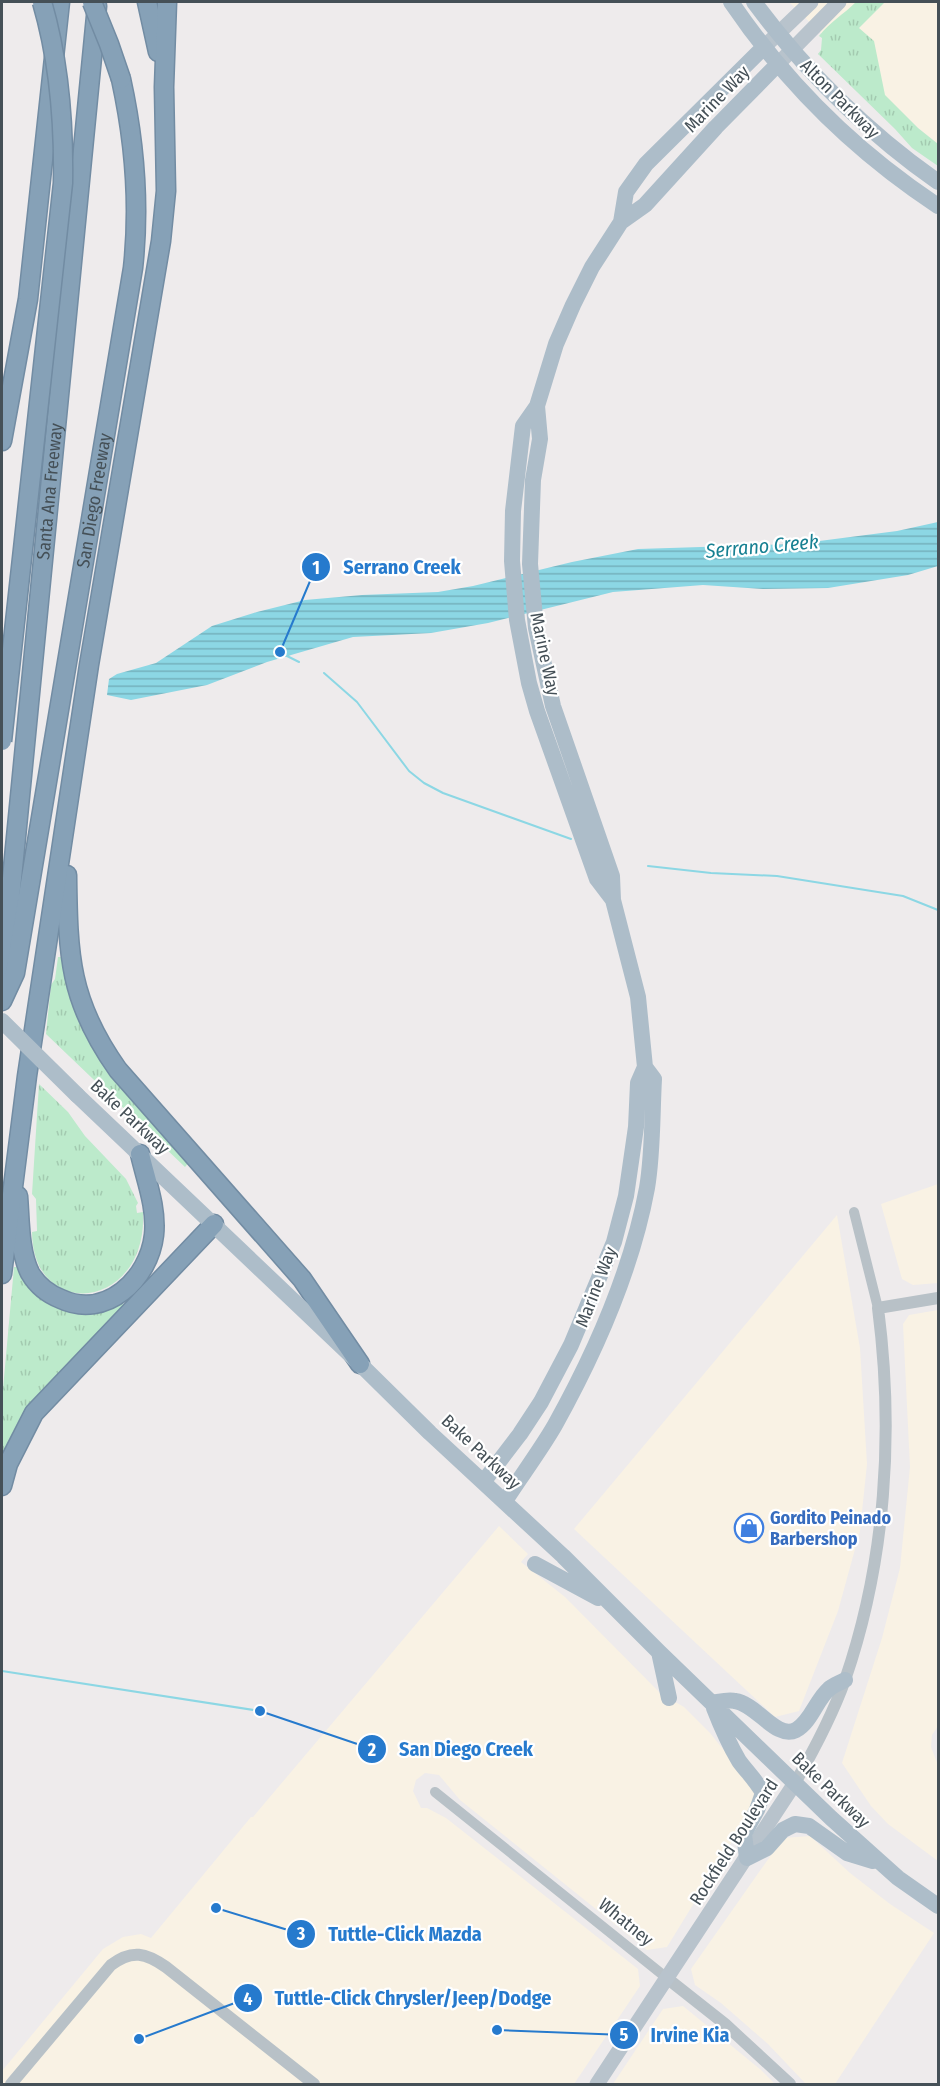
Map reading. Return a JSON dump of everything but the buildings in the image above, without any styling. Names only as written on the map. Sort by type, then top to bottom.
[{"type":"highway","points":[[2,657],[50,224],[54,164],[49,79],[33,2]]},
{"type":"highway","points":[[2,741],[63,183],[64,141],[54,53],[42,2]]},
{"type":"highway","points":[[2,441],[28,299],[60,2]]},
{"type":"highway","name":"San Diego Freeway","points":[[2,1001],[15,973],[133,268],[136,235],[136,171],[128,114],[121,80],[92,2]]},
{"type":"highway","name":"Santa Ana Freeway","points":[[2,981],[97,2]]},
{"type":"highway","points":[[147,2],[156,36],[164,87]]},
{"type":"highway","points":[[2,1274],[14,1164],[89,665],[161,241],[166,190],[164,87],[167,2]]},
{"type":"highway","points":[[2,853],[82,44],[94,28]]},
{"type":"highway","points":[[66,825],[68,943],[72,972],[80,1000],[100,1045],[118,1070],[302,1279],[360,1364]]},
{"type":"highway","points":[[14,1164],[24,1251],[30,1273],[44,1289],[54,1296],[77,1304],[91,1304],[105,1302],[127,1289],[143,1268],[152,1246],[155,1221],[140,1154]]},
{"type":"highway","points":[[2,1486],[8,1464],[34,1413],[214,1224]]},
{"type":"main road","name":"Alton Parkway","points":[[731,2],[764,47],[804,93],[850,138],[903,183],[939,206]]},
{"type":"main road","name":"Alton Parkway","points":[[754,2],[812,73],[861,122],[896,152],[939,182]]},
{"type":"main road","name":"Marine Way","points":[[621,222],[626,192],[646,164],[811,2]]},
{"type":"main road","name":"Marine Way","points":[[484,1481],[541,1402],[571,1345],[614,1242],[630,1173],[636,1127],[638,1083],[645,1067],[638,997],[613,900],[612,876],[553,706],[536,628],[530,564],[533,480],[540,439],[537,406],[556,344],[573,305],[592,267],[621,222],[645,205],[708,135],[839,2]]},
{"type":"main road","name":"Bake Parkway","points":[[2,1022],[430,1433],[505,1501],[795,1783],[880,1863],[939,1906]]},
{"type":"main road","name":"Marine Way","points":[[505,1501],[554,1426],[574,1389],[630,1254],[647,1186],[654,1079],[645,1067]]},
{"type":"main road","points":[[535,1564],[615,1607]]},
{"type":"main road","points":[[659,1652],[669,1698]]},
{"type":"main road","points":[[845,1680],[828,1690],[795,1731],[785,1732],[775,1728],[751,1706],[734,1700],[712,1703],[730,1744],[763,1793],[744,1834],[747,1858],[767,1848],[783,1830],[795,1824],[809,1826],[848,1853],[880,1863]]},
{"type":"main road","name":"Rockfield Boulevard","points":[[597,2085],[795,1783]]},
{"type":"street","name":"Rockfield Boulevard","points":[[795,1783],[823,1733],[845,1680],[860,1628],[873,1566],[884,1487],[886,1386],[878,1308],[854,1212]]},
{"type":"street","points":[[878,1308],[939,1298]]},
{"type":"street","name":"Whatney","points":[[435,1792],[725,2024],[790,2085]]},
{"type":"street","points":[[11,2085],[107,1970],[121,1958],[140,1954],[149,1956],[166,1967],[314,2085]]},
{"type":"shaded area","points":[[789,2],[938,2],[938,144],[918,128]]},
{"type":"shaded area","points":[[938,1184],[938,1283],[913,1285],[902,1279],[881,1204]]},
{"type":"shaded area","points":[[837,1215],[860,1348],[867,1464],[860,1531],[838,1611],[799,1711],[775,1717],[574,1529]]},
{"type":"shaded area","points":[[938,1310],[938,1726],[932,1735],[931,1747],[938,1765],[938,1861],[888,1824],[871,1806],[842,1763],[882,1638],[900,1568],[910,1467],[903,1324],[909,1315]]},
{"type":"shaded area","points":[[499,1526],[528,1554],[521,1562],[565,1597],[661,1694],[684,1707],[710,1733],[747,1779],[758,1799],[667,1947],[647,1950],[460,1800],[439,1775],[425,1773],[416,1780],[413,1791],[421,1808],[427,1808],[446,1818],[638,1969],[640,1986],[574,2084],[2,2084],[2,2071],[103,1949],[123,1937],[141,1934],[151,1938]]},
{"type":"shaded area","points":[[810,1836],[850,1873],[890,1904],[934,1933],[835,2084],[806,2084],[768,2044],[721,2003],[695,1985],[691,1969],[783,1838]]},
{"type":"shaded area","points":[[683,2006],[775,2084],[613,2084],[663,2009]]},
{"type":"green space","points":[[856,2],[885,2],[859,28],[874,41],[885,95],[918,128],[938,144],[938,166],[912,148],[818,54],[821,50],[822,38],[819,36]]},
{"type":"green space","points":[[58,957],[62,957],[67,980],[190,1161],[185,1167],[46,1034],[51,985],[55,979]]},
{"type":"green space","points":[[39,1084],[68,1112],[85,1136],[126,1179],[138,1203],[137,1213],[143,1212],[140,1245],[128,1269],[110,1285],[90,1293],[69,1292],[50,1281],[37,1261],[32,1232],[37,1231],[36,1199],[32,1194]]},
{"type":"green space","points":[[14,1267],[19,1267],[43,1298],[119,1300],[125,1306],[44,1388],[23,1416],[2,1460],[2,1400]]},
{"type":"water","points":[[938,522],[938,566],[908,575],[828,588],[763,589],[703,585],[613,592],[488,623],[431,633],[353,637],[267,662],[207,685],[131,700],[107,695],[109,679],[117,674],[156,663],[212,626],[305,600],[438,592],[638,549],[796,544],[897,531]]},
{"type":"waterway","points":[[285,655],[299,662]]},
{"type":"waterway","points":[[324,673],[357,702],[409,771],[424,783],[443,793],[571,839]]},
{"type":"waterway","points":[[648,866],[711,873],[777,876],[903,896],[938,910]]},
{"type":"waterway","points":[[2,1671],[260,1711]]},
{"type":"place","name":"Serrano Creek","points":[[280,652]]},
{"type":"place","name":"Gordito Peinado Barbershop","points":[[749,1528]]},
{"type":"place","name":"San Diego Creek","points":[[260,1711]]},
{"type":"place","name":"Tuttle-Click Mazda","points":[[216,1908]]},
{"type":"place","name":"Irvine Kia","points":[[497,2030]]},
{"type":"place","name":"Tuttle-Click Chrysler/Jeep/Dodge","points":[[139,2039]]}]
